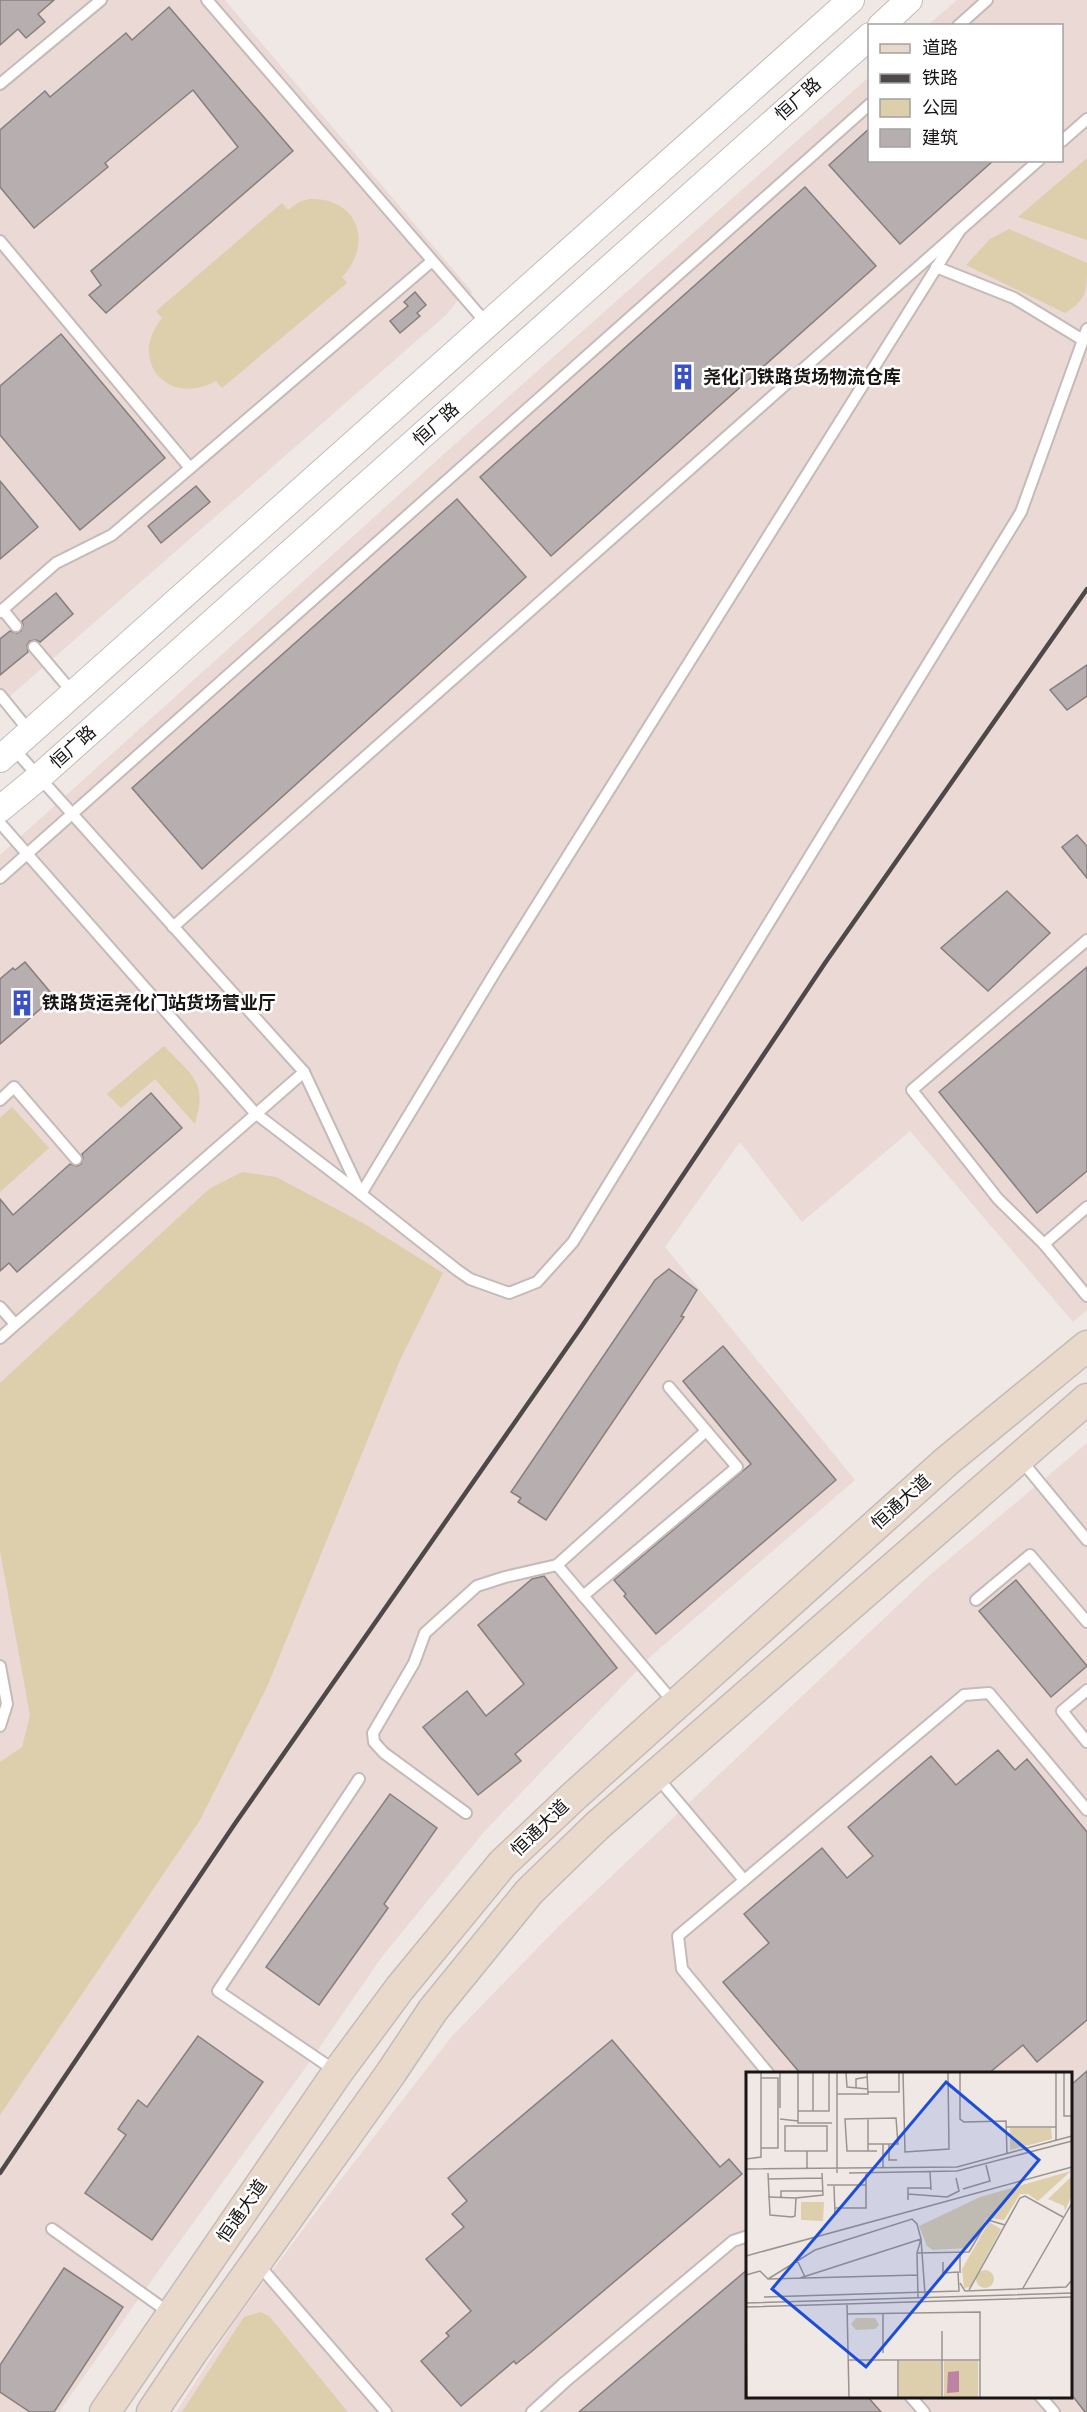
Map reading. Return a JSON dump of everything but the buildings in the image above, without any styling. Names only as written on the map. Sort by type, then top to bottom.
[{"type":"main road","name":"恒通大道","points":[[105,2412],[337,2073],[400,1988],[502,1864],[947,1461],[1087,1346]]},
{"type":"main road","points":[[152,2412],[433,2010],[529,1892],[597,1826],[1087,1399]]},
{"type":"street","points":[[14,746],[489,326],[852,0]]},
{"type":"street","points":[[883,24],[909,0]]},
{"type":"street","name":"恒广路","points":[[0,808],[39,777],[868,38]]},
{"type":"lane","points":[[0,84],[101,0]]},
{"type":"lane","points":[[207,0],[489,326]]},
{"type":"lane","points":[[960,24],[987,0]]},
{"type":"lane","points":[[0,879],[868,106]]},
{"type":"lane","points":[[1063,140],[1087,119]]},
{"type":"lane","points":[[173,927],[1037,162]]},
{"type":"lane","points":[[361,1194],[497,969],[960,230]]},
{"type":"lane","points":[[0,241],[190,468]]},
{"type":"lane","points":[[16,626],[1,611],[56,563],[112,535],[432,261]]},
{"type":"lane","points":[[0,823],[255,1113],[470,1279],[509,1293],[537,1282],[573,1242],[1021,512],[1085,334],[1014,298],[936,267]]},
{"type":"lane","points":[[34,647],[73,694]]},
{"type":"lane","points":[[0,695],[14,746],[39,777],[304,1072],[361,1194]]},
{"type":"lane","points":[[1087,940],[912,1090],[998,1198],[1044,1244],[1087,1296]]},
{"type":"lane","points":[[0,1338],[304,1072]]},
{"type":"lane","points":[[0,1100],[14,1087],[76,1159]]},
{"type":"lane","points":[[1044,1244],[1087,1207]]},
{"type":"lane","points":[[0,1307],[15,1324]]},
{"type":"lane","points":[[583,1596],[736,1467],[669,1387]]},
{"type":"lane","points":[[466,1814],[384,1753],[374,1742],[373,1733],[414,1663],[425,1633],[477,1586],[557,1565],[706,1431]]},
{"type":"lane","points":[[1019,1457],[1087,1540]]},
{"type":"lane","points":[[976,1600],[1030,1555],[1087,1622]]},
{"type":"lane","points":[[557,1565],[676,1705]]},
{"type":"lane","points":[[0,1666],[7,1704],[0,1726]]},
{"type":"lane","points":[[1087,1690],[1062,1711],[1087,1742]]},
{"type":"lane","points":[[767,2072],[682,1969],[678,1936],[964,1695],[989,1693],[1087,1810]]},
{"type":"lane","points":[[656,1775],[744,1880]]},
{"type":"lane","points":[[337,2073],[218,1991],[359,1779]]},
{"type":"lane","points":[[52,2229],[171,2314]]},
{"type":"lane","points":[[532,2412],[733,2241],[746,2237]]},
{"type":"lane","points":[[256,2262],[386,2412]]},
{"type":"lane","points":[[911,2397],[924,2412]]},
{"type":"lane","points":[[1041,2397],[1054,2412]]},
{"type":"shaded area","points":[[0,0],[225,0],[473,293],[462,295],[446,315],[0,705]]},
{"type":"shaded area","points":[[957,0],[1087,0],[1087,1310],[1073,1322],[910,1131],[802,1222],[740,1142],[665,1247],[855,1480],[651,1656],[483,1833],[381,1958],[306,2067],[59,2412],[0,2412],[0,855],[453,446],[868,78],[868,162],[1063,162],[1063,24],[929,24]]},
{"type":"shaded area","points":[[1087,1443],[1087,2412],[176,2412],[237,2318],[453,2035],[561,1924],[930,1575]]},
{"type":"green space","points":[[1087,158],[1087,240],[1018,217]]},
{"type":"green space","points":[[310,199],[340,206],[350,214],[356,225],[359,237],[357,250],[352,264],[342,277],[347,283],[222,388],[216,381],[198,388],[182,388],[169,384],[158,375],[151,364],[149,350],[152,334],[162,318],[156,311],[282,203],[288,210],[299,202]]},
{"type":"green space","points":[[1009,229],[1087,263],[1086,288],[1078,303],[1065,313],[966,265],[990,239]]},
{"type":"green space","points":[[164,1046],[195,1080],[200,1098],[195,1124],[155,1079],[121,1108],[107,1094]]},
{"type":"green space","points":[[12,1107],[49,1148],[0,1192],[0,1118]]},
{"type":"green space","points":[[242,1172],[276,1177],[363,1223],[443,1273],[400,1360],[267,1687],[200,1820],[0,2115],[0,1762],[22,1747],[30,1715],[0,1551],[0,1383],[209,1189]]},
{"type":"green space","points":[[260,2312],[269,2316],[348,2412],[182,2412],[244,2317]]},
{"type":"railway","points":[[0,2173],[234,1825],[582,1326],[825,963],[1087,589]]},
{"type":"place","name":"尧化门铁路货场物流仓库","points":[[683,377]]},
{"type":"place","name":"铁路货运尧化门站货场营业厅","points":[[22,1003]]}]
